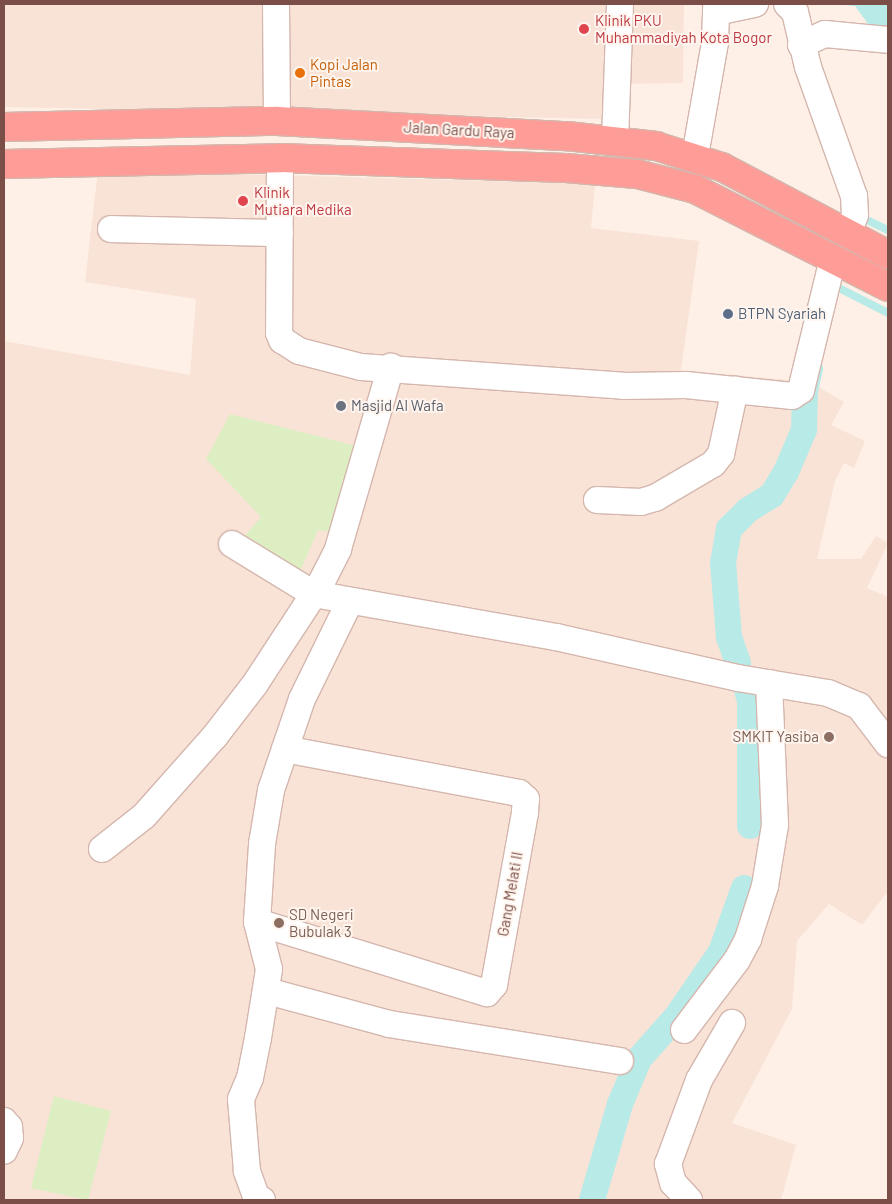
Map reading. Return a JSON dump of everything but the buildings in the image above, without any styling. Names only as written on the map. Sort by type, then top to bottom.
[{"type":"highway","name":"Jalan Gardu Raya","points":[[4,127],[276,121],[567,136],[656,146],[695,156],[752,181],[864,242]]},
{"type":"highway","points":[[566,168],[567,136]]},
{"type":"highway","points":[[4,164],[280,158],[566,168],[637,174],[695,189],[888,286]]},
{"type":"street","points":[[276,4],[276,121]]},
{"type":"street","points":[[615,141],[620,4]]},
{"type":"street","points":[[695,156],[708,88],[716,8],[756,4]]},
{"type":"street","points":[[786,4],[795,12],[801,45],[854,196],[855,215],[864,242]]},
{"type":"street","points":[[801,45],[825,34],[888,40]]},
{"type":"street","points":[[280,158],[278,325],[282,340],[313,356],[361,367],[391,367],[622,386],[686,385],[735,389],[782,396],[797,395],[840,262]]},
{"type":"street","points":[[111,228],[280,233]]},
{"type":"street","points":[[102,849],[144,816],[215,736],[255,684],[314,594],[338,549],[391,367]]},
{"type":"street","points":[[597,500],[641,502],[655,498],[713,464],[721,454],[735,389]]},
{"type":"street","points":[[232,544],[314,594],[556,637],[768,683],[828,693],[853,703],[887,740]]},
{"type":"street","points":[[258,1200],[247,1171],[240,1099],[250,1078],[267,991],[268,969],[257,922],[262,844],[271,790],[302,699],[350,601]]},
{"type":"street","points":[[684,1030],[737,960],[748,939],[765,886],[775,825],[768,683]]},
{"type":"street","name":"Gang Melati II","points":[[257,922],[487,993],[494,985],[525,812],[526,799],[519,793],[285,749]]},
{"type":"street","points":[[267,991],[389,1024],[620,1061]]},
{"type":"street","points":[[685,1199],[673,1183],[668,1164],[699,1080],[732,1023]]},
{"type":"street","points":[[4,1121],[10,1127],[10,1138],[4,1151]]},
{"type":"shaded area","points":[[4,4],[684,4],[683,83],[619,84],[610,119],[4,107]]},
{"type":"shaded area","points":[[98,170],[595,184],[591,228],[699,241],[681,370],[810,382],[844,402],[831,425],[865,441],[854,468],[844,463],[835,481],[817,559],[861,559],[876,536],[888,543],[867,588],[888,597],[888,891],[862,925],[829,904],[797,941],[792,1009],[732,1123],[796,1145],[781,1200],[4,1200],[4,341],[190,375],[196,299],[85,282]]},
{"type":"green space","points":[[230,414],[357,446],[338,533],[318,530],[299,574],[241,540],[261,517],[206,459]]},
{"type":"green space","points":[[54,1096],[111,1111],[88,1200],[31,1188]]},
{"type":"water","points":[[834,4],[888,4],[888,28],[868,24],[855,6]]},
{"type":"waterway","points":[[861,217],[888,230]]},
{"type":"waterway","points":[[831,284],[888,313]]},
{"type":"waterway","points":[[738,663],[729,637],[723,563],[729,529],[748,510],[772,495],[786,472],[804,430],[805,390],[810,369]]},
{"type":"waterway","points":[[747,690],[750,701],[750,826]]},
{"type":"waterway","points":[[592,1200],[620,1104],[639,1059],[677,1016],[721,952],[744,888]]},
{"type":"place","name":"Klinik PKU Muhammadiyah Kota Bogor","points":[[584,29]]},
{"type":"place","name":"Kopi Jalan Pintas","points":[[300,73]]},
{"type":"place","name":"Klinik Mutiara Medika","points":[[243,201]]},
{"type":"place","name":"BTPN Syariah","points":[[728,314]]},
{"type":"place","name":"Masjid Al Wafa","points":[[341,406]]},
{"type":"place","name":"SMKIT Yasiba","points":[[829,737]]},
{"type":"place","name":"SD Negeri Bubulak 3","points":[[279,923]]}]
